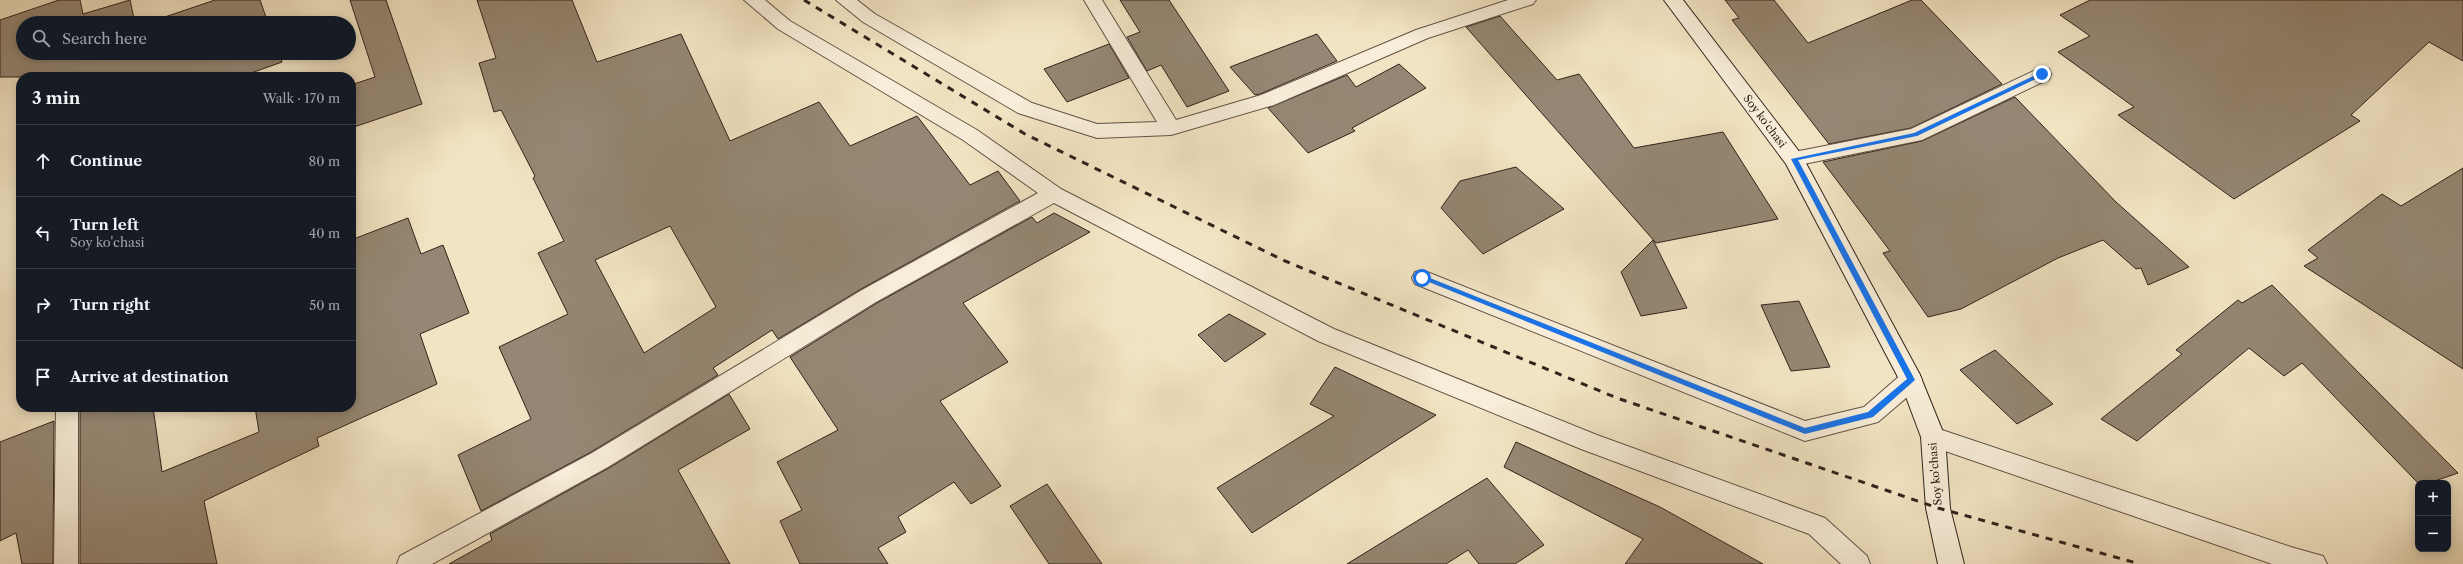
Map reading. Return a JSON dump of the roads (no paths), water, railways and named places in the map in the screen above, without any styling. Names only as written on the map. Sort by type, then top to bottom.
[{"type":"main road","name":"Soy ko'chasi","points":[[1673,0],[1794,159],[1911,380],[1932,437],[1938,508],[1951,564]]},
{"type":"main road","points":[[1932,437],[2286,558],[2314,564]]},
{"type":"lane","points":[[753,0],[784,25],[970,135],[1054,194],[1326,335],[1589,442],[1817,526],[1858,564]]},
{"type":"lane","points":[[845,0],[869,18],[1025,108],[1097,131],[1171,128],[1267,100],[1422,34],[1527,0]]},
{"type":"lane","points":[[1093,0],[1171,128]]},
{"type":"lane","points":[[1794,159],[1915,135],[2042,74]]},
{"type":"lane","points":[[409,564],[600,460],[869,296],[1054,194]]},
{"type":"lane","points":[[1422,278],[1805,431],[1870,415],[1911,380]]},
{"type":"lane","points":[[66,564],[67,412]]},
{"type":"railway","points":[[804,0],[1025,134],[1285,261],[1617,398],[1938,508],[2140,564]]}]
